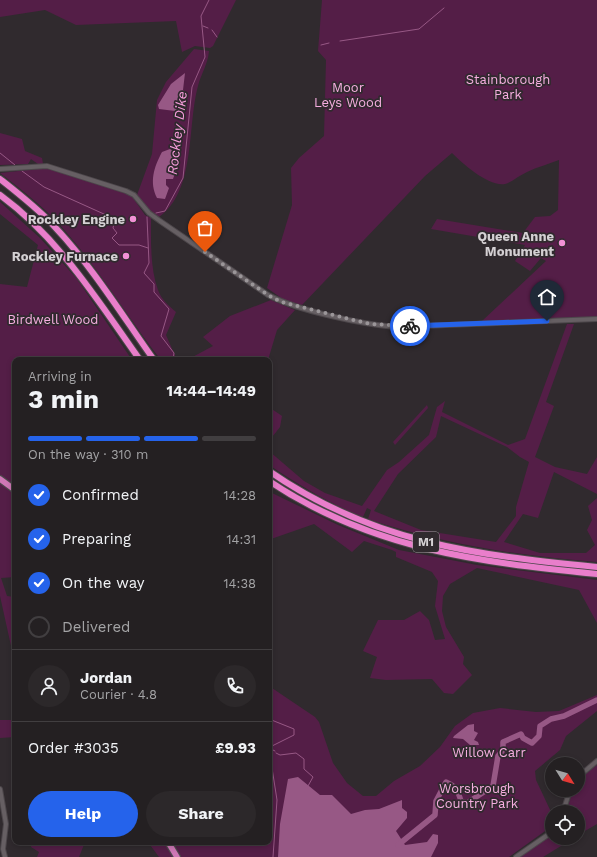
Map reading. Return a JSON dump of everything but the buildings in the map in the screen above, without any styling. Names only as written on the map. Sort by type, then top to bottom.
[{"type":"highway","points":[[0,180],[29,202],[69,243],[102,286],[152,357]]},
{"type":"highway","points":[[0,195],[35,224],[58,249],[87,285],[138,357]]},
{"type":"highway","name":"M1","points":[[272,473],[301,492],[338,511],[385,530],[418,541],[490,555],[597,567]]},
{"type":"highway","points":[[0,479],[12,488]]},
{"type":"highway","name":"M1","points":[[272,483],[329,515],[363,530],[401,543],[436,552],[480,560],[597,574]]},
{"type":"highway","points":[[170,845],[177,857]]},
{"type":"street","points":[[0,168],[49,167],[131,193],[145,209],[166,225],[274,298],[290,304],[370,324],[418,326],[597,319]]},
{"type":"street","points":[[585,771],[597,761]]},
{"type":"street","points":[[0,789],[6,824],[3,849],[5,857]]},
{"type":"street","points":[[516,857],[545,837]]},
{"type":"green space","points":[[0,0],[236,0],[213,46],[210,48],[195,46],[182,52],[176,21],[76,25],[45,10],[0,17]]},
{"type":"green space","name":"Stainborough Park","points":[[322,0],[597,0],[597,317],[482,322],[546,261],[541,258],[530,271],[515,261],[525,245],[431,229],[437,219],[523,233],[535,217],[550,216],[558,210],[559,160],[524,173],[508,183],[499,184],[477,174],[452,153],[425,176],[302,305],[287,302],[267,288],[292,205],[291,168],[299,158],[324,136],[326,60],[318,51]]},
{"type":"green space","points":[[194,49],[209,51],[198,86],[185,175],[171,206],[159,217],[150,211],[137,195],[152,154],[157,100],[166,82]]},
{"type":"green space","points":[[0,133],[22,139],[25,151],[42,158],[43,164],[38,164],[31,159],[28,164],[0,165]]},
{"type":"green space","points":[[46,168],[131,195],[145,215],[151,218],[152,254],[155,282],[161,296],[176,312],[166,335],[176,357],[159,357],[79,247],[43,208],[0,173]]},
{"type":"green space","name":"Birdwell Wood","points":[[0,202],[40,238],[77,279],[130,357],[12,357],[12,484],[0,476],[0,284],[27,287],[38,245],[0,214]]},
{"type":"green space","points":[[271,300],[295,310],[277,330],[269,357],[193,357],[213,346],[203,337],[230,316]]},
{"type":"green space","points":[[567,324],[574,324],[546,402],[554,406],[535,457],[555,467],[587,474],[597,457],[597,494],[554,472],[538,518],[523,514],[504,542],[540,553],[586,553],[595,545],[587,530],[592,520],[588,506],[597,498],[597,562],[481,548],[396,528],[368,519],[371,510],[367,508],[363,517],[339,506],[303,487],[272,467],[272,454],[304,481],[325,493],[362,506],[387,470],[399,462],[429,435],[437,407],[445,401],[442,412],[508,445],[525,439]],"holes":[[[441,416],[507,447],[529,462],[516,507],[516,516],[496,542],[421,530],[374,511],[398,474],[436,437]]]},
{"type":"green space","points":[[427,405],[428,408],[395,445],[393,442]]},
{"type":"green space","points":[[272,409],[282,416],[280,427],[272,437]]},
{"type":"green space","points":[[0,482],[12,491],[12,577],[1,578],[7,596],[12,597],[12,650],[0,596]]},
{"type":"green space","points":[[272,493],[338,525],[399,550],[477,565],[597,580],[597,623],[579,590],[477,568],[450,584],[443,596],[442,611],[446,627],[464,657],[463,664],[472,675],[453,694],[444,693],[432,679],[386,680],[370,678],[377,657],[363,651],[378,620],[404,620],[420,611],[429,620],[435,640],[445,639],[435,606],[438,581],[432,572],[396,557],[396,552],[392,550],[364,541],[352,552],[314,524],[272,539]]},
{"type":"green space","name":"Worsbrough Country Park","points":[[272,688],[315,717],[319,722],[333,763],[347,783],[363,796],[376,796],[394,781],[420,766],[440,747],[455,726],[473,713],[500,708],[536,712],[559,711],[597,695],[597,711],[566,736],[560,750],[552,757],[545,757],[545,763],[535,771],[536,780],[548,805],[545,805],[545,831],[509,857],[159,857],[150,845],[272,845]]},
{"type":"green space","points":[[0,720],[12,720],[12,737],[0,738]]},
{"type":"green space","points":[[597,765],[597,824],[585,831],[585,805],[568,805],[571,797],[585,797],[585,775]]},
{"type":"green space","points":[[545,840],[545,845],[563,845],[543,857],[519,857]]},
{"type":"green space","points":[[32,845],[84,845],[79,857],[37,857],[39,852],[31,847]]},
{"type":"shaded area","points":[[185,73],[183,90],[186,94],[183,112],[159,109],[158,105],[171,84]]},
{"type":"shaded area","points":[[170,149],[179,155],[179,162],[173,179],[166,179],[166,185],[169,188],[165,199],[157,198],[153,186],[155,169],[162,152]]},
{"type":"shaded area","points":[[474,724],[474,731],[478,733],[474,740],[478,742],[479,745],[470,745],[463,739],[453,738],[468,725]]},
{"type":"shaded area","points":[[298,777],[320,795],[332,795],[351,814],[365,810],[379,809],[402,800],[402,808],[407,812],[407,818],[396,831],[405,845],[427,842],[433,834],[438,835],[438,843],[431,857],[278,857],[280,824],[288,779]]},
{"type":"waterway","name":"Rockley Dike","points":[[156,213],[165,211],[183,178],[192,87],[205,57],[201,16],[209,0]]},
{"type":"waterway","points":[[340,41],[419,29],[444,8]]},
{"type":"waterway","name":"Rockley Dike","points":[[203,26],[208,28]]},
{"type":"waterway","points":[[212,30],[217,37]]},
{"type":"waterway","points":[[321,45],[329,43]]},
{"type":"waterway","points":[[0,153],[15,165]]},
{"type":"waterway","points":[[22,171],[44,187],[115,219],[113,228],[117,233],[112,238],[119,245],[139,245],[148,248]]},
{"type":"waterway","name":"Rockley Dike","points":[[147,217],[149,263],[144,273],[154,284],[154,292],[169,309],[161,336],[174,353],[173,357]]},
{"type":"waterway","points":[[398,845],[435,815],[436,801],[446,782],[456,789],[461,801],[467,803],[493,786],[498,756],[503,750],[503,742],[521,734],[523,738],[532,743],[539,736],[540,726],[551,719],[564,716],[597,700]]},
{"type":"waterway","name":"Rockley Dike","points":[[272,720],[294,729],[294,735],[272,746]]},
{"type":"waterway","name":"Rockley Dike","points":[[276,753],[280,755],[296,753],[304,759],[304,769],[313,777],[308,786]]},
{"type":"waterway","name":"Rockley Dike","points":[[272,768],[277,800],[273,857]]},
{"type":"way so far","points":[[205,252],[268,295],[281,302],[370,324],[395,327],[410,326]]},
{"type":"place","name":"Rockley Engine","points":[[133,219]]},
{"type":"place","name":"Queen Anne Monument","points":[[562,243]]},
{"type":"place","name":"Rockley Furnace","points":[[126,256]]},
{"type":"route","points":[[410,326],[547,321]]},
{"type":"park label","name":"Moor Leys Wood","points":[[348,94]]},
{"type":"park label","name":"Willow Carr","points":[[489,752]]}]
